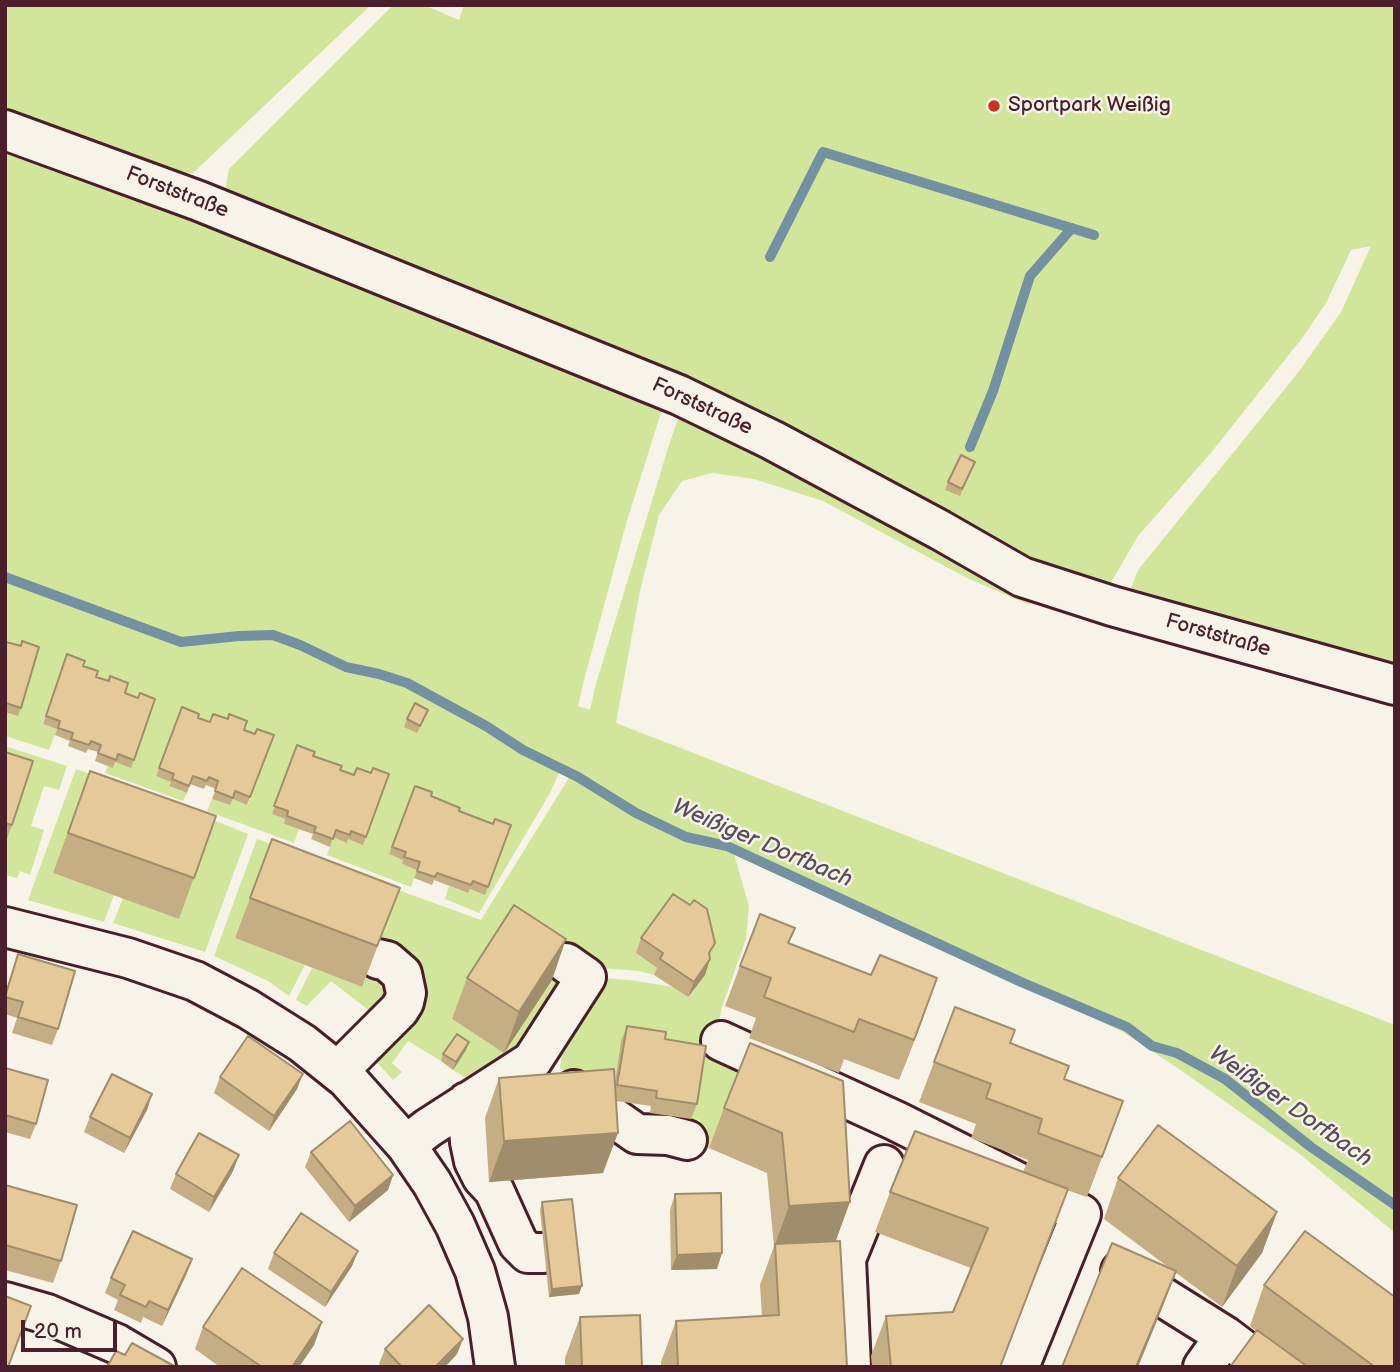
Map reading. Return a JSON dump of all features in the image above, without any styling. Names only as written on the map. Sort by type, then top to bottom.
[{"type":"street","name":"Forststraße","points":[[5,130],[200,201],[679,395],[785,447],[1022,577],[1112,606],[1395,685]]},
{"type":"street","points":[[5,927],[128,958],[195,981],[248,1009],[303,1043],[338,1071],[406,1145],[455,1225],[475,1271],[488,1317],[495,1367]]},
{"type":"street","points":[[338,1071],[404,1002],[406,993],[402,974],[387,961],[377,959]]},
{"type":"street","points":[[406,1145],[532,1061],[586,976],[566,963]]},
{"type":"street","points":[[721,1041],[896,1121],[1082,1214],[1019,1367]]},
{"type":"street","points":[[532,1061],[637,1134],[668,1135],[676,1150]]},
{"type":"street","points":[[467,1102],[470,1142],[474,1161],[482,1177],[494,1190],[518,1243],[528,1253],[544,1254]]},
{"type":"street","points":[[851,1367],[846,1259],[884,1165]]},
{"type":"street","points":[[1116,1269],[1225,1336],[1266,1367]]},
{"type":"street","points":[[5,1302],[47,1314],[117,1344],[156,1367]]},
{"type":"street","points":[[1203,1367],[1225,1336]]},
{"type":"green space","points":[[5,5],[371,5],[193,173],[160,175],[5,118]]},
{"type":"green space","points":[[393,5],[424,5],[459,20],[464,5],[1395,5],[1395,669],[1129,593],[1138,570],[1297,374],[1341,312],[1371,246],[1351,250],[1326,303],[1303,337],[1210,454],[1138,536],[1109,586],[1063,577],[1015,556],[849,464],[834,486],[975,570],[1033,598],[1030,605],[969,579],[823,501],[754,479],[712,473],[682,481],[659,515],[640,591],[616,723],[1395,1025],[1395,1233],[1301,1155],[1123,1032],[733,850],[749,906],[746,939],[722,1007],[715,1040],[721,1049],[742,1057],[735,1084],[709,1148],[690,1159],[700,1120],[691,1119],[700,1061],[659,1054],[660,1047],[621,1042],[612,1100],[628,1103],[626,1117],[560,1068],[563,1041],[581,1007],[601,978],[673,987],[688,997],[705,975],[703,968],[710,958],[701,924],[689,915],[685,921],[667,909],[636,953],[658,969],[654,975],[599,968],[562,944],[549,964],[573,980],[528,1047],[472,1082],[453,1070],[466,1050],[454,1042],[441,1061],[408,1041],[392,1063],[402,1072],[393,1080],[371,1056],[398,1027],[416,1002],[418,978],[414,964],[395,945],[381,938],[384,928],[257,880],[235,938],[305,965],[289,996],[268,981],[214,956],[257,839],[481,920],[570,776],[559,773],[550,793],[479,913],[445,899],[449,886],[467,893],[470,889],[485,894],[508,832],[493,827],[490,832],[456,819],[457,815],[428,804],[429,800],[412,794],[389,854],[403,860],[402,864],[417,870],[411,887],[327,855],[333,837],[363,844],[386,782],[371,776],[368,781],[354,776],[351,783],[338,778],[339,774],[310,764],[311,759],[294,753],[272,814],[285,819],[284,824],[299,829],[294,843],[207,811],[212,799],[230,805],[233,799],[248,804],[271,743],[255,737],[252,742],[241,738],[244,729],[227,722],[225,727],[210,722],[207,730],[195,726],[196,721],[179,715],[156,776],[171,782],[170,787],[187,793],[183,801],[105,773],[108,766],[113,767],[115,762],[131,767],[152,707],[137,701],[135,705],[122,701],[125,691],[108,684],[106,689],[93,685],[95,679],[80,673],[82,668],[65,662],[43,723],[57,729],[49,750],[5,736],[5,712],[18,715],[36,655],[20,649],[18,654],[5,650],[5,146],[185,209],[406,295],[664,403],[626,524],[578,706],[590,710],[669,445],[680,413],[696,389],[457,289],[233,202],[225,191],[229,169]],"holes":[[[500,946],[551,980],[503,1052],[452,1019]]]},
{"type":"green space","points":[[5,746],[67,766],[59,790],[44,786],[31,826],[44,830],[30,875],[20,871],[17,878],[5,875]]},
{"type":"green space","points":[[76,769],[248,834],[205,952],[113,923],[123,898],[76,812],[53,873],[114,895],[104,922],[28,900]]},
{"type":"green space","points":[[312,968],[362,987],[369,970],[390,985],[386,996],[371,1012],[331,981],[307,1006],[296,1000]]},
{"type":"building","points":[[961,455],[975,462],[962,489],[948,482]]},
{"type":"building","points":[[22,641],[39,647],[21,708],[5,704],[5,643],[21,646]]},
{"type":"building","points":[[67,654],[85,661],[83,666],[98,671],[96,677],[109,681],[110,676],[128,683],[125,693],[138,698],[140,693],[155,699],[134,760],[118,754],[116,760],[98,753],[101,745],[91,741],[89,745],[71,739],[73,733],[58,728],[60,721],[46,716]]},
{"type":"building","points":[[415,703],[428,710],[420,726],[407,719]]},
{"type":"building","points":[[182,707],[199,714],[198,718],[210,722],[213,714],[228,719],[229,714],[247,721],[244,730],[255,734],[257,729],[274,735],[250,797],[235,791],[233,798],[215,791],[218,781],[209,777],[207,781],[193,776],[189,786],[172,779],[174,774],[159,768]]},
{"type":"building","points":[[297,745],[315,752],[313,756],[342,766],[340,770],[354,775],[357,768],[371,773],[373,768],[389,774],[366,837],[351,831],[350,835],[336,830],[333,839],[314,832],[316,827],[287,816],[288,811],[274,806]]},
{"type":"building","points":[[5,752],[33,761],[12,825],[5,823]]},
{"type":"building","points":[[90,771],[216,816],[194,878],[68,833]]},
{"type":"building","points":[[415,786],[432,792],[431,796],[460,808],[459,811],[493,824],[495,819],[511,825],[488,887],[473,881],[471,885],[437,873],[435,877],[417,871],[420,862],[404,857],[406,852],[392,847]]},
{"type":"building","points":[[272,839],[400,888],[377,946],[250,898]]},
{"type":"building","points":[[673,894],[690,905],[694,900],[707,909],[715,943],[709,953],[710,959],[694,982],[660,959],[663,953],[641,938]]},
{"type":"building","points":[[514,905],[566,939],[519,1012],[467,978]]},
{"type":"building","points":[[760,914],[795,928],[788,943],[871,975],[880,955],[937,978],[914,1040],[859,1019],[854,1032],[764,997],[771,978],[740,966]]},
{"type":"building","points":[[18,954],[75,971],[58,1029],[18,1017],[23,1002],[5,997]]},
{"type":"building","points":[[955,1007],[1015,1030],[1010,1043],[1069,1066],[1064,1079],[1123,1101],[1102,1157],[1038,1133],[1042,1119],[986,1098],[991,1084],[934,1062]]},
{"type":"building","points":[[627,1026],[666,1032],[665,1039],[706,1046],[697,1104],[656,1098],[657,1091],[617,1085]]},
{"type":"building","points":[[457,1034],[469,1042],[456,1062],[443,1054]]},
{"type":"building","points":[[248,1036],[303,1074],[274,1116],[220,1077]]},
{"type":"building","points":[[750,1043],[843,1081],[850,1202],[789,1206],[782,1133],[724,1108]]},
{"type":"building","points":[[5,1068],[48,1080],[36,1124],[5,1115]]},
{"type":"building","points":[[614,1069],[618,1133],[504,1141],[499,1078]]},
{"type":"building","points":[[112,1074],[152,1094],[130,1138],[90,1117]]},
{"type":"building","points":[[350,1121],[393,1175],[355,1206],[311,1152]]},
{"type":"building","points":[[1158,1125],[1277,1212],[1237,1266],[1118,1178]]},
{"type":"building","points":[[915,1131],[1068,1189],[1000,1367],[891,1367],[886,1316],[953,1312],[988,1228],[890,1192]]},
{"type":"building","points":[[199,1133],[239,1155],[214,1197],[176,1174]]},
{"type":"building","points":[[5,1185],[77,1205],[61,1261],[5,1245]]},
{"type":"building","points":[[721,1193],[722,1253],[677,1255],[675,1194]]},
{"type":"building","points":[[572,1199],[582,1286],[552,1289],[542,1202]]},
{"type":"building","points":[[301,1213],[358,1251],[331,1292],[274,1253]]},
{"type":"building","points":[[133,1231],[192,1259],[168,1310],[149,1301],[146,1307],[120,1295],[125,1285],[111,1278]]},
{"type":"building","points":[[1305,1231],[1395,1297],[1395,1367],[1375,1367],[1264,1285]]},
{"type":"building","points":[[840,1241],[847,1367],[678,1367],[676,1321],[779,1315],[775,1244]]},
{"type":"building","points":[[1112,1243],[1176,1271],[1136,1367],[1062,1367]]},
{"type":"building","points":[[242,1268],[322,1322],[292,1367],[262,1367],[203,1327]]},
{"type":"building","points":[[5,1296],[31,1306],[8,1367],[5,1367]]},
{"type":"building","points":[[429,1305],[463,1339],[435,1367],[402,1367],[385,1349]]},
{"type":"building","points":[[640,1315],[642,1367],[582,1367],[580,1317]]},
{"type":"building","points":[[1257,1330],[1308,1367],[1230,1367]]},
{"type":"building","points":[[132,1343],[176,1367],[107,1367],[116,1351],[125,1355]]},
{"type":"waterway","points":[[770,257],[823,152],[1094,235]]},
{"type":"waterway","points":[[970,447],[993,391],[1030,276],[1072,228]]},
{"type":"waterway","name":"Weißiger Dorfbach","points":[[5,577],[181,642],[273,635],[346,667],[407,683],[486,726],[523,750],[578,777],[636,813],[686,837],[727,846],[1021,982],[1127,1027],[1152,1046],[1177,1053],[1225,1079],[1311,1147],[1395,1205]]},
{"type":"place","name":"Sportpark Weißig","points":[[994,106]]}]
